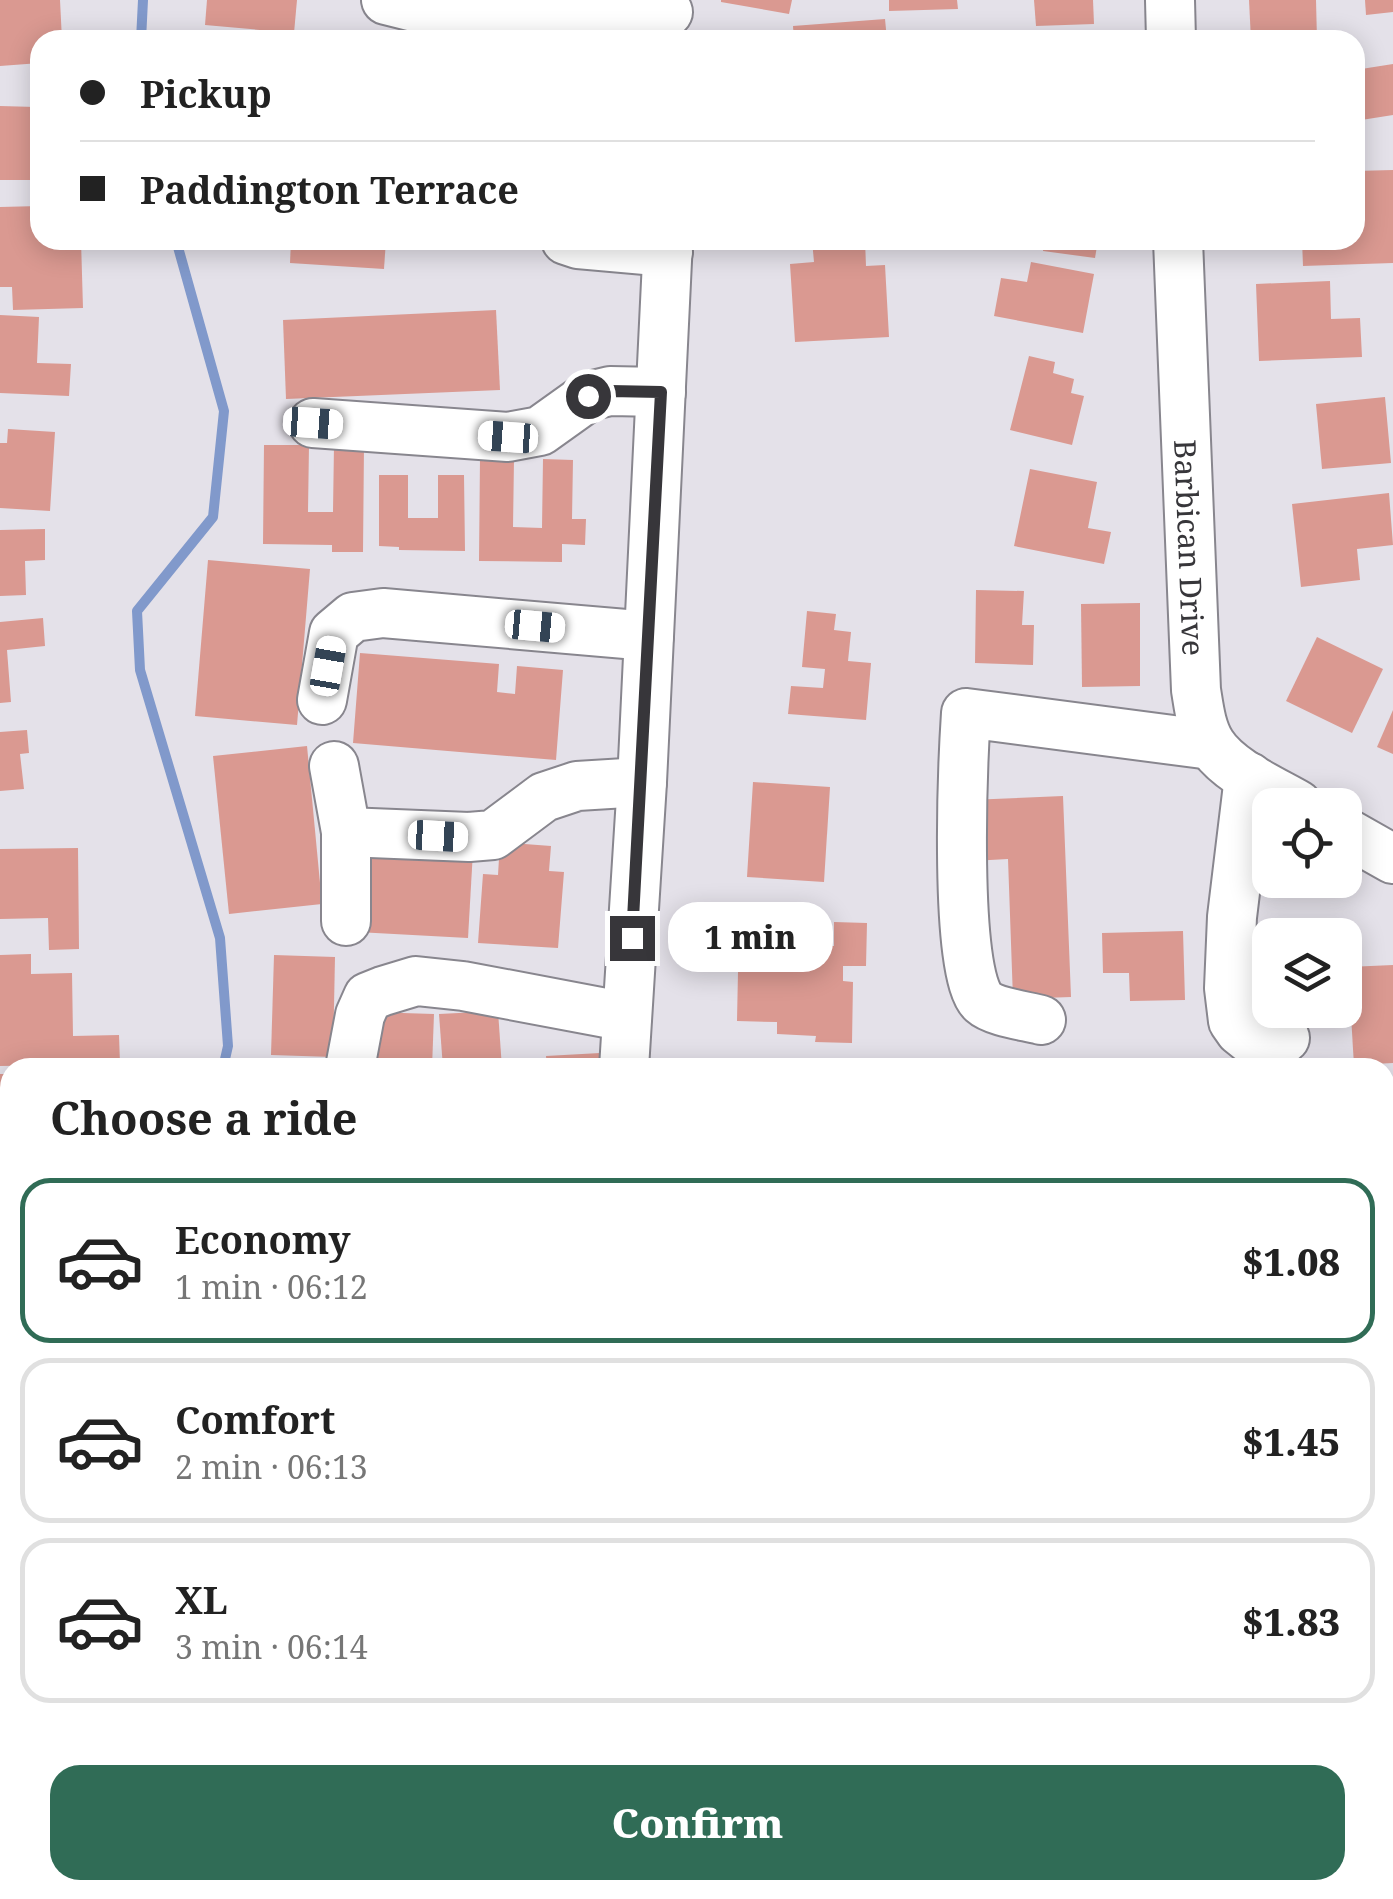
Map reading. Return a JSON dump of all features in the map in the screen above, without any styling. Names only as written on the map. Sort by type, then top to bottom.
[{"type":"street","points":[[386,0],[414,7],[482,13],[554,10],[669,17]]},
{"type":"street","points":[[1170,0],[1171,30]]},
{"type":"street","points":[[625,1058],[668,250]]},
{"type":"street","name":"Barbican Drive","points":[[1178,250],[1196,690],[1200,718],[1211,745]]},
{"type":"street","points":[[313,423],[508,437],[540,431],[588,396],[610,391],[661,392]]},
{"type":"street","points":[[322,700],[334,632],[353,617],[383,613],[649,636]]},
{"type":"street","points":[[1042,1020],[983,1002],[969,970],[963,888],[966,713],[1211,745],[1248,777],[1268,788]]},
{"type":"street","points":[[334,766],[346,832],[346,921]]},
{"type":"street","points":[[1248,777],[1232,916],[1230,988],[1234,1021],[1250,1040],[1285,1038]]},
{"type":"street","points":[[346,832],[493,836],[544,798],[577,786],[642,782]]},
{"type":"street","points":[[1362,842],[1393,859]]},
{"type":"street","points":[[352,1058],[360,1016],[368,998],[416,981],[627,1017]]},
{"type":"building","points":[[0,0],[60,0],[62,30],[30,30],[30,64],[0,66]]},
{"type":"building","points":[[207,0],[297,0],[294,30],[205,25]]},
{"type":"building","points":[[721,0],[792,0],[789,14]]},
{"type":"building","points":[[889,0],[957,0],[958,9],[889,11]]},
{"type":"building","points":[[1034,0],[1093,0],[1094,24],[1036,26]]},
{"type":"building","points":[[1249,0],[1316,0],[1317,30],[1250,30]]},
{"type":"building","points":[[1365,0],[1393,0],[1393,12],[1366,15]]},
{"type":"building","points":[[885,19],[886,30],[793,30],[793,26]]},
{"type":"building","points":[[1393,64],[1393,115],[1365,119],[1365,68]]},
{"type":"building","points":[[0,106],[30,107],[30,180],[0,180]]},
{"type":"building","points":[[1393,170],[1393,263],[1303,266],[1302,250],[1365,250],[1365,171]]},
{"type":"building","points":[[30,206],[30,250],[81,250],[83,308],[13,310],[12,287],[0,287],[0,207]]},
{"type":"building","points":[[291,250],[385,250],[384,269],[290,263]]},
{"type":"building","points":[[813,250],[865,250],[866,266],[885,265],[889,337],[795,342],[790,264],[814,262]]},
{"type":"building","points":[[1043,250],[1096,250],[1095,258]]},
{"type":"building","points":[[1031,262],[1094,274],[1083,333],[994,316],[1001,278],[1027,282]]},
{"type":"building","points":[[1330,281],[1331,319],[1360,318],[1362,357],[1259,361],[1256,284]]},
{"type":"building","points":[[496,310],[500,390],[286,399],[283,320]]},
{"type":"building","points":[[0,315],[39,317],[37,363],[71,364],[69,396],[0,393]]},
{"type":"building","points":[[1029,356],[1055,362],[1053,373],[1074,379],[1071,393],[1084,396],[1072,445],[1010,430]]},
{"type":"building","points":[[1385,397],[1391,463],[1322,469],[1316,404]]},
{"type":"building","points":[[8,429],[55,432],[50,511],[0,508],[0,443],[7,443]]},
{"type":"building","points":[[264,445],[309,445],[308,512],[333,512],[334,445],[364,445],[363,552],[332,552],[332,545],[263,544]]},
{"type":"building","points":[[480,458],[514,459],[513,527],[542,528],[543,459],[573,460],[572,519],[586,519],[585,545],[562,544],[562,562],[479,561]]},
{"type":"building","points":[[1030,469],[1097,482],[1088,528],[1111,532],[1104,564],[1014,546]]},
{"type":"building","points":[[379,475],[408,475],[408,518],[438,518],[438,475],[464,475],[465,551],[379,546]]},
{"type":"building","points":[[1389,493],[1393,545],[1357,549],[1360,580],[1301,587],[1292,504]]},
{"type":"building","points":[[45,529],[45,560],[25,561],[26,595],[0,596],[0,530]]},
{"type":"building","points":[[208,560],[310,569],[297,725],[195,716]]},
{"type":"building","points":[[976,590],[1024,591],[1022,625],[1034,625],[1033,665],[975,663]]},
{"type":"building","points":[[1140,603],[1140,686],[1082,687],[1081,604]]},
{"type":"building","points":[[807,611],[836,614],[834,630],[851,632],[848,661],[871,663],[866,720],[788,714],[791,686],[823,688],[825,669],[802,667]]},
{"type":"building","points":[[43,618],[45,646],[7,650],[11,702],[0,703],[0,622]]},
{"type":"building","points":[[1317,637],[1383,669],[1352,733],[1286,701]]},
{"type":"building","points":[[360,653],[499,664],[497,692],[515,694],[517,666],[563,670],[556,760],[353,743]]},
{"type":"building","points":[[1393,710],[1393,754],[1377,747]]},
{"type":"building","points":[[27,730],[29,753],[20,754],[24,789],[0,791],[0,732]]},
{"type":"building","points":[[307,746],[322,904],[229,914],[213,756]]},
{"type":"building","points":[[753,782],[830,787],[824,882],[747,877]]},
{"type":"building","points":[[1063,796],[1071,997],[1013,999],[1008,859],[972,861],[969,800]]},
{"type":"building","points":[[500,842],[551,846],[549,871],[564,872],[558,948],[478,943],[483,874],[498,875]]},
{"type":"building","points":[[362,845],[473,851],[468,938],[357,932]]},
{"type":"building","points":[[78,848],[79,949],[49,950],[48,918],[0,919],[0,849]]},
{"type":"building","points":[[834,922],[867,923],[866,966],[843,966],[843,981],[853,982],[852,1043],[815,1042],[816,1036],[777,1034],[777,1022],[737,1021],[738,972],[764,972],[765,945],[834,946]]},
{"type":"building","points":[[1183,931],[1185,1000],[1130,1001],[1129,973],[1103,973],[1102,933]]},
{"type":"building","points":[[1252,953],[1252,1016],[1240,1017],[1237,954]]},
{"type":"building","points":[[31,954],[31,974],[72,973],[73,1036],[119,1035],[120,1058],[0,1058],[0,955]]},
{"type":"building","points":[[274,955],[335,957],[333,1057],[271,1055]]},
{"type":"building","points":[[1393,965],[1393,1058],[1354,1058],[1352,1028],[1362,1028],[1362,966]]},
{"type":"building","points":[[498,1011],[501,1058],[442,1058],[439,1014]]},
{"type":"building","points":[[371,1012],[434,1014],[432,1058],[369,1058]]},
{"type":"building","points":[[600,1053],[600,1058],[546,1056]]},
{"type":"waterway","points":[[142,30],[143,0]]},
{"type":"waterway","points":[[179,250],[224,411],[213,517],[137,611],[140,670],[220,938],[228,1046],[225,1058]]},
{"type":"route","points":[[588,396],[610,391],[661,392],[632,938]]}]
